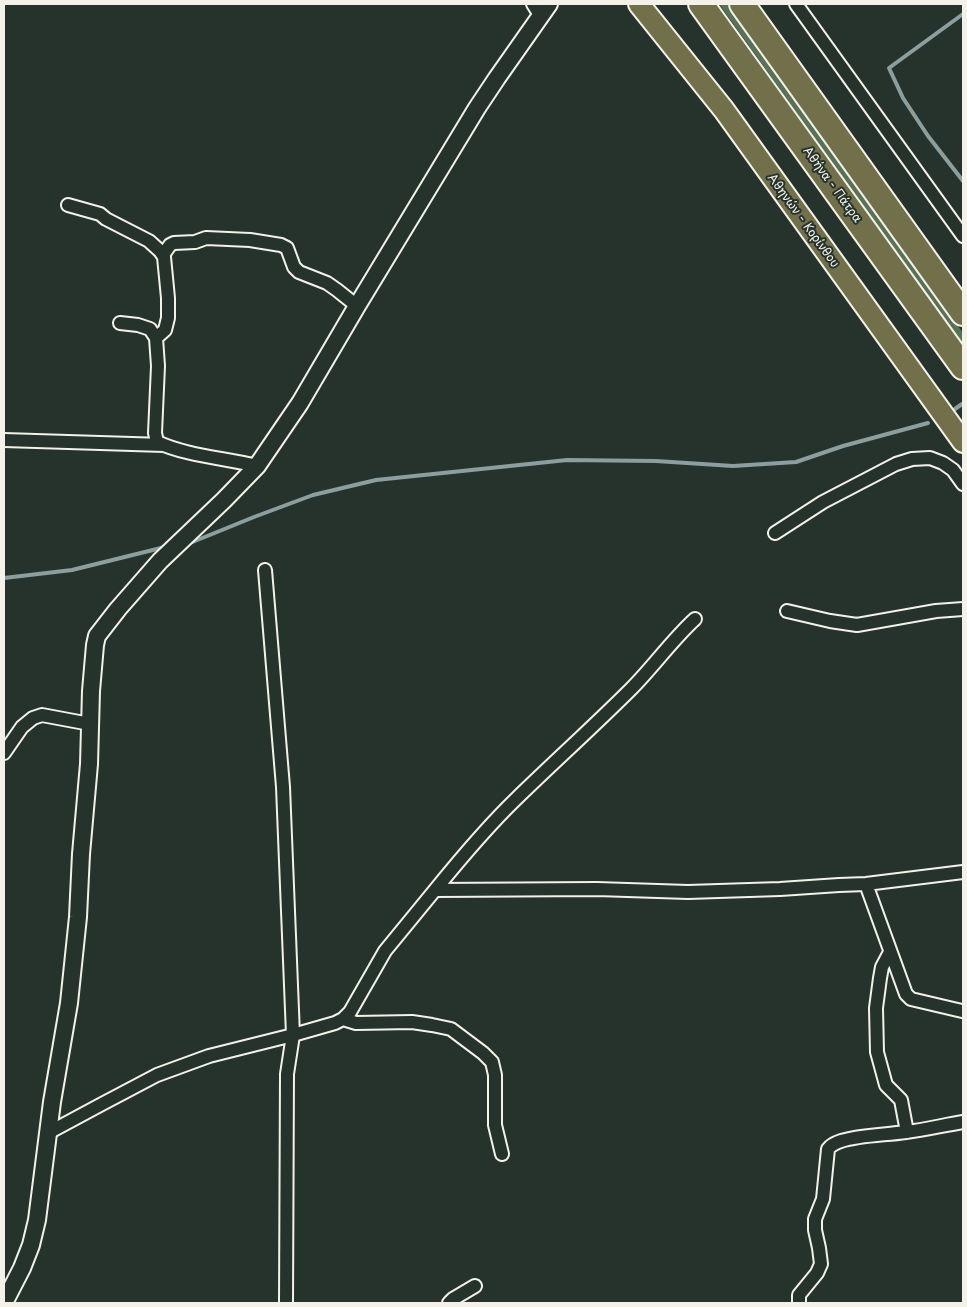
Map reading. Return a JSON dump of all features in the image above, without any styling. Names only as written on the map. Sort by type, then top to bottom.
[{"type":"highway","name":"Αθήνα - Πάτρα","points":[[701,4],[963,367]]},
{"type":"highway","points":[[742,4],[963,312]]},
{"type":"main road","name":"Αθηνών - Κορίνθου","points":[[638,4],[724,110],[959,436]]},
{"type":"street","points":[[796,4],[963,236]]},
{"type":"street","points":[[4,1303],[22,1268],[31,1245],[41,1197],[48,1133],[71,984],[78,917],[94,664],[98,636],[118,609],[160,561],[257,466],[300,403],[357,306],[541,8]]},
{"type":"street","points":[[68,205],[100,214],[149,241],[163,255],[166,268],[168,318],[165,330],[156,338]]},
{"type":"street","points":[[163,255],[170,245],[174,243],[195,242],[206,238],[250,240],[281,245],[287,248],[294,267],[299,272],[327,283],[357,306]]},
{"type":"street","points":[[120,323],[138,325],[150,329],[156,338],[158,366],[154,433],[157,442],[178,450],[257,466]]},
{"type":"street","points":[[4,440],[164,445]]},
{"type":"street","points":[[775,533],[823,502],[896,464],[930,458],[944,463],[953,470],[963,484]]},
{"type":"street","points":[[265,570],[282,787],[293,1035],[287,1074],[286,1303]]},
{"type":"street","points":[[788,611],[830,621],[857,624],[963,609]]},
{"type":"street","points":[[48,1133],[157,1075],[209,1056],[293,1035],[343,1019],[350,1012],[385,951],[461,858],[514,800],[632,688],[695,619]]},
{"type":"street","points":[[4,753],[22,727],[34,718],[42,715],[90,724]]},
{"type":"street","points":[[436,890],[597,889],[688,892],[780,889],[866,884],[963,872]]},
{"type":"street","points":[[866,884],[906,994],[911,999],[962,1011]]},
{"type":"street","points":[[890,952],[882,967],[876,1008],[877,1052],[886,1085],[901,1100],[907,1132]]},
{"type":"street","points":[[343,1019],[356,1023],[412,1022],[432,1025],[451,1030],[483,1053],[492,1062],[495,1075],[495,1125],[502,1154]]},
{"type":"street","points":[[800,1303],[799,1295],[817,1273],[821,1264],[815,1219],[824,1199],[828,1149],[841,1141],[856,1138],[921,1130],[963,1122]]},
{"type":"street","points":[[449,1303],[475,1286]]},
{"type":"green space","points":[[719,4],[728,4],[963,333],[963,345]]},
{"type":"waterway","points":[[963,14],[889,68],[903,98],[928,136],[963,181]]},
{"type":"waterway","points":[[955,409],[962,404]]},
{"type":"waterway","points":[[190,543],[313,495],[376,480],[567,460],[656,461],[733,466],[796,462],[843,446],[928,423]]},
{"type":"waterway","points":[[4,578],[72,570],[165,547]]}]
